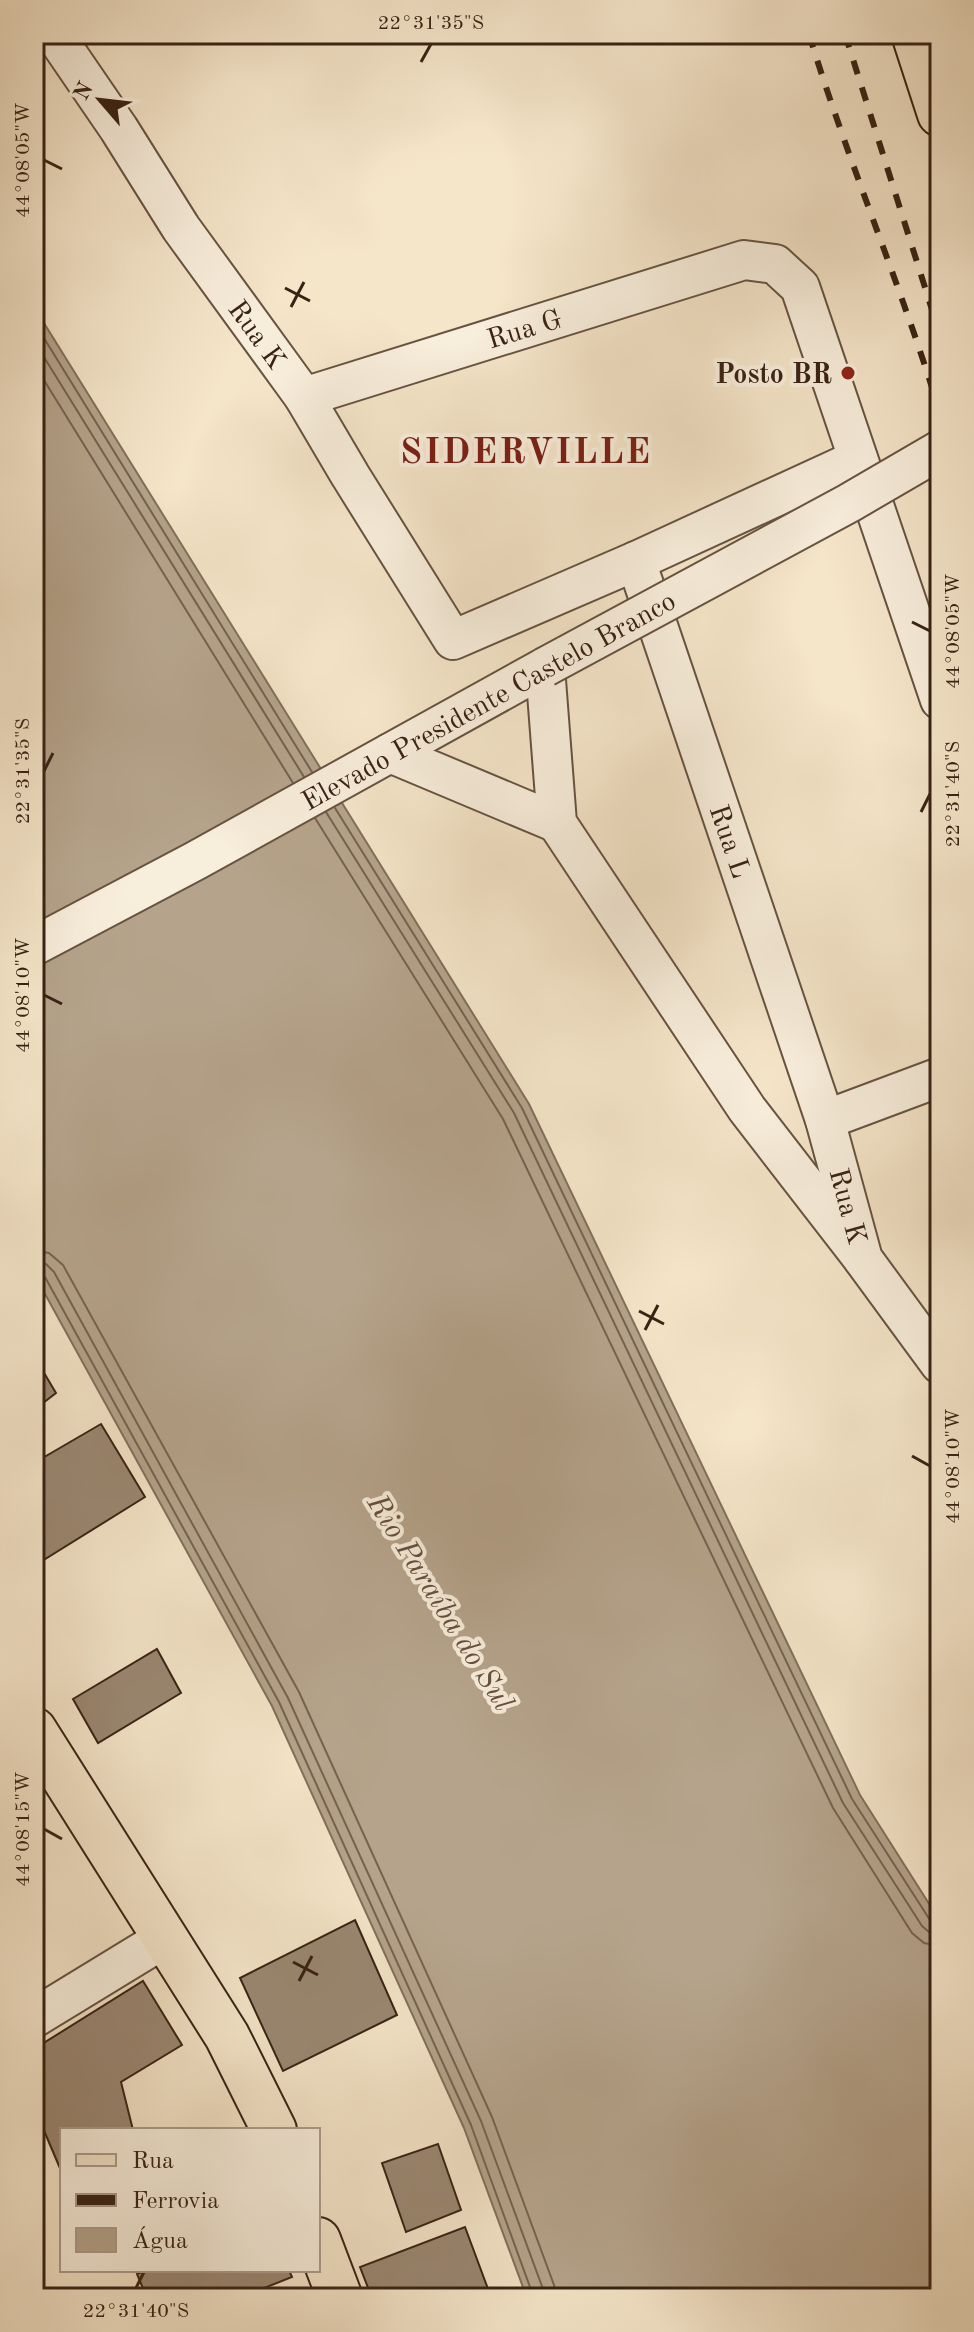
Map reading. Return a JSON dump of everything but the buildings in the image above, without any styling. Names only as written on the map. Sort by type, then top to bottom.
[{"type":"main road","points":[[914,34],[940,114]]},
{"type":"main road","points":[[34,1730],[227,2036],[273,2128]]},
{"type":"main road","points":[[320,2245],[340,2298]]},
{"type":"street","name":"Rua K","points":[[54,34],[181,228],[304,397],[453,640],[636,561]]},
{"type":"street","name":"Rua G","points":[[304,397],[744,260],[775,264],[800,287],[858,459]]},
{"type":"street","name":"Elevado Presidente Castelo Branco","points":[[34,946],[849,503],[940,450]]},
{"type":"street","points":[[636,561],[858,459],[940,700]]},
{"type":"street","name":"Rua L","points":[[636,561],[823,1112]]},
{"type":"street","points":[[545,667],[557,823],[747,1109],[863,1259]]},
{"type":"street","points":[[390,753],[557,823]]},
{"type":"street","points":[[747,1109],[775,1122],[795,1124],[823,1112],[940,1077]]},
{"type":"street","name":"Rua K","points":[[823,1112],[863,1259],[940,1364]]},
{"type":"street","points":[[34,2018],[165,1938]]},
{"type":"water","name":"Rio Paraíba do Sul","points":[[34,307],[529,1104],[860,1795],[940,1921],[940,2298],[527,2298],[464,2128],[272,1706],[34,1274]]},
{"type":"railway","points":[[809,34],[940,413]]},
{"type":"railway","points":[[845,34],[940,335]]},
{"type":"place","name":"Posto BR","points":[[848,373]]},
{"type":"district","name":"SIDERVILLE","points":[[526,450]]}]
